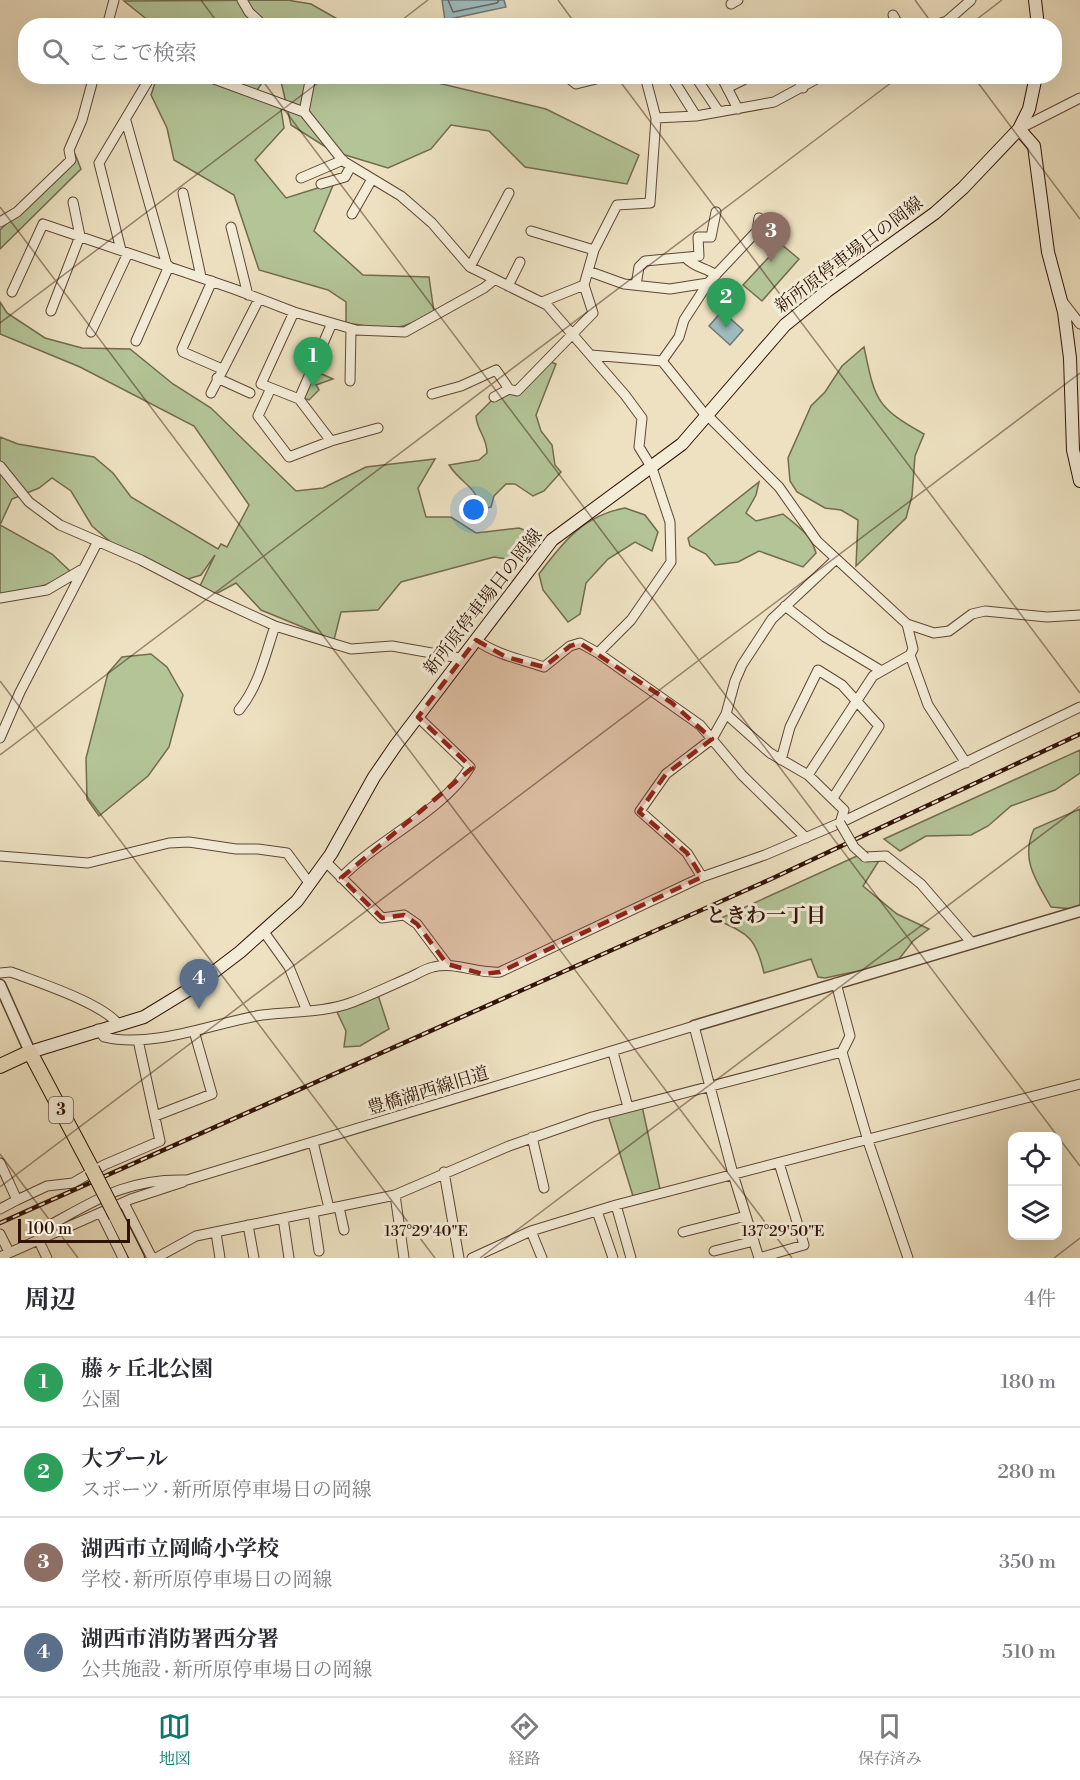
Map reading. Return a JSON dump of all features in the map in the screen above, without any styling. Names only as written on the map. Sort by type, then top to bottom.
[{"type":"main road","points":[[1035,0],[1037,18]]},
{"type":"main road","name":"新所原停車場日の岡線","points":[[30,1052],[144,1017],[164,1006],[198,984],[291,908],[325,861],[374,777],[460,658],[552,540],[682,444],[708,417],[785,325],[827,291],[935,213],[963,189],[1019,129],[1029,109],[1034,84]]},
{"type":"main road","points":[[1019,129],[1034,146],[1040,204],[1059,298],[1064,312],[1070,358],[1072,450],[1080,481]]},
{"type":"main road","points":[[0,1066],[30,1052]]},
{"type":"main road","name":"3","points":[[30,1052],[137,1258]]},
{"type":"street","points":[[111,18],[114,0]]},
{"type":"street","points":[[242,0],[255,18]]},
{"type":"street","points":[[953,18],[971,0]]},
{"type":"street","points":[[0,222],[17,212],[71,160],[69,150],[82,120],[91,84]]},
{"type":"street","points":[[91,332],[124,251],[99,163],[147,84]]},
{"type":"street","points":[[228,84],[304,112],[347,163],[400,196],[432,223],[470,267],[542,302],[591,355],[642,418],[639,447],[652,468],[670,522],[671,562],[631,621],[598,653]]},
{"type":"street","points":[[304,112],[309,84]]},
{"type":"street","points":[[432,394],[460,386],[496,370],[509,389],[517,391],[593,313],[584,285],[594,250],[617,206],[650,203],[656,118],[647,84]]},
{"type":"street","points":[[676,84],[696,116]]},
{"type":"street","points":[[700,84],[719,112]]},
{"type":"street","points":[[725,84],[738,109]]},
{"type":"street","points":[[727,88],[735,84]]},
{"type":"street","points":[[801,84],[803,88]]},
{"type":"street","points":[[656,118],[696,116],[774,102],[809,84]]},
{"type":"street","points":[[1019,129],[1080,98]]},
{"type":"street","points":[[126,121],[168,266],[136,341]]},
{"type":"street","points":[[301,178],[347,163]]},
{"type":"street","points":[[321,184],[345,177],[347,163]]},
{"type":"street","points":[[352,214],[372,179]]},
{"type":"street","points":[[183,193],[201,278]]},
{"type":"street","points":[[470,267],[509,193]]},
{"type":"street","points":[[51,312],[80,236],[73,202]]},
{"type":"street","points":[[698,268],[698,237],[711,237],[716,212]]},
{"type":"street","points":[[662,361],[679,337],[684,320],[708,283],[757,231],[759,218]]},
{"type":"street","points":[[12,292],[43,224],[212,281],[294,312],[351,329],[405,332],[484,288],[494,279]]},
{"type":"street","points":[[231,227],[248,295]]},
{"type":"street","points":[[531,231],[594,250]]},
{"type":"street","points":[[636,285],[639,267],[645,261],[699,256]]},
{"type":"street","points":[[686,258],[698,268],[708,269],[716,274]]},
{"type":"street","points":[[508,286],[520,262]]},
{"type":"street","points":[[588,271],[624,284],[670,289],[708,283]]},
{"type":"street","points":[[212,281],[182,349],[183,352],[222,369]]},
{"type":"street","points":[[542,302],[584,285]]},
{"type":"street","points":[[1059,298],[1080,324]]},
{"type":"street","points":[[210,393],[259,299]]},
{"type":"street","points":[[294,312],[261,384],[299,399],[331,441]]},
{"type":"street","points":[[299,399],[332,323]]},
{"type":"street","points":[[350,381],[351,329]]},
{"type":"street","points":[[591,355],[662,361],[708,417],[779,487],[818,541],[907,624],[934,633],[949,631],[972,614],[985,611],[1047,618],[1080,615]]},
{"type":"street","points":[[217,378],[250,393]]},
{"type":"street","points":[[271,388],[258,416],[290,457],[331,441],[378,428]]},
{"type":"street","points":[[494,397],[509,389]]},
{"type":"street","points":[[0,466],[29,502],[60,525],[97,543],[141,560],[276,626],[351,649],[392,645],[460,658]]},
{"type":"street","points":[[0,738],[4,721],[97,543]]},
{"type":"street","points":[[702,877],[687,853],[640,812],[666,774],[712,739],[726,714],[735,681],[750,650],[785,606],[836,559]]},
{"type":"street","points":[[0,598],[47,590],[83,570]]},
{"type":"street","points":[[785,606],[825,637],[880,670]]},
{"type":"street","points":[[808,775],[857,700],[880,670],[910,655],[913,649],[907,624]]},
{"type":"street","points":[[239,710],[249,698],[259,678],[276,626]]},
{"type":"street","points":[[476,640],[498,653],[544,667],[570,646],[580,644],[598,653],[653,694],[672,703],[700,725],[742,775],[806,838]]},
{"type":"street","points":[[910,655],[928,705],[966,764]]},
{"type":"street","points":[[781,760],[790,727],[818,670],[842,685],[879,726],[833,798]]},
{"type":"street","points":[[99,1029],[105,1037],[138,1041],[230,1021],[352,1003],[430,967],[447,964],[483,974],[500,972],[702,877],[840,823],[900,792],[966,764],[1080,707]]},
{"type":"street","points":[[726,714],[781,760],[808,775],[833,798],[844,810],[840,823],[854,848],[865,856],[886,856],[921,884],[971,942]]},
{"type":"street","points":[[341,878],[357,862],[446,794],[470,766],[418,717]]},
{"type":"street","points":[[0,856],[88,863],[169,843],[189,842],[287,853],[310,884]]},
{"type":"street","points":[[325,861],[382,918],[404,915],[417,924],[447,964]]},
{"type":"street","name":"豊橋湖西線旧道","points":[[38,1239],[43,1229],[123,1188],[159,1179],[187,1180],[1080,911]]},
{"type":"street","points":[[264,932],[289,967],[307,1011]]},
{"type":"street","points":[[0,973],[11,972],[107,1012],[118,1024]]},
{"type":"street","points":[[836,983],[850,1036],[842,1052],[868,1142],[908,1258]]},
{"type":"street","points":[[1,991],[30,1052]]},
{"type":"street","points":[[694,1026],[733,1174],[759,1258],[804,1245],[779,1163]]},
{"type":"street","points":[[155,1116],[212,1094],[194,1030]]},
{"type":"street","points":[[0,1209],[47,1186],[73,1183],[104,1166],[160,1141],[138,1041]]},
{"type":"street","points":[[613,1052],[628,1107]]},
{"type":"street","points":[[124,1203],[154,1258],[196,1236],[395,1195],[444,1172],[532,1137],[628,1107],[842,1052]]},
{"type":"street","points":[[472,1258],[491,1254],[531,1231],[597,1210],[733,1174],[868,1142],[894,1131],[1080,1084]]},
{"type":"street","points":[[532,1137],[544,1188]]},
{"type":"street","points":[[313,1142],[329,1209]]},
{"type":"street","points":[[0,1163],[16,1200]]},
{"type":"street","points":[[444,1172],[459,1258]]},
{"type":"street","points":[[0,1234],[4,1256],[38,1239],[124,1203],[187,1180]]},
{"type":"street","points":[[395,1195],[405,1258]]},
{"type":"street","points":[[616,1205],[631,1258]]},
{"type":"street","points":[[339,1207],[344,1230]]},
{"type":"street","points":[[597,1210],[613,1258]]},
{"type":"street","points":[[313,1212],[319,1251]]},
{"type":"street","points":[[101,1213],[121,1257]]},
{"type":"street","points":[[683,1232],[746,1216]]},
{"type":"street","points":[[283,1218],[289,1258]]},
{"type":"street","points":[[248,1225],[254,1258]]},
{"type":"street","points":[[531,1231],[542,1258]]},
{"type":"street","points":[[216,1233],[220,1258]]},
{"type":"street","points":[[38,1239],[47,1258]]},
{"type":"street","points":[[714,1251],[754,1241]]},
{"type":"highlighted area","points":[[476,640],[506,657],[544,667],[570,646],[580,643],[672,703],[712,739],[666,774],[639,812],[687,853],[702,877],[500,972],[483,974],[447,964],[417,924],[404,915],[382,918],[341,878],[472,768],[418,717]]},
{"type":"green space","points":[[287,0],[311,4],[336,18],[145,18],[124,1]]},
{"type":"green space","points":[[155,84],[261,84],[255,93],[280,103],[284,128],[255,160],[286,198],[334,183],[314,231],[363,275],[429,277],[434,312],[401,327],[383,328],[346,323],[346,302],[328,290],[259,270],[234,195],[174,160],[167,128],[151,95]]},
{"type":"green space","points":[[282,84],[442,84],[546,109],[639,155],[627,184],[525,167],[489,131],[451,125],[431,149],[388,168],[332,151],[291,125]]},
{"type":"green space","points":[[75,154],[81,169],[0,249],[0,230]]},
{"type":"green space","points":[[781,244],[799,259],[762,301],[743,285]]},
{"type":"green space","points":[[0,302],[7,313],[45,338],[82,348],[130,349],[173,384],[211,408],[296,491],[323,488],[366,467],[435,459],[418,488],[426,517],[451,517],[476,533],[519,528],[540,536],[525,562],[494,557],[401,582],[378,610],[341,612],[334,640],[261,610],[236,583],[214,595],[199,588],[215,555],[201,575],[188,579],[114,545],[92,526],[71,491],[52,478],[39,488],[12,499],[0,525],[0,437],[18,444],[94,457],[113,473],[131,497],[218,549],[221,544],[227,547],[249,505],[194,426],[80,367],[0,334]]},
{"type":"green space","points":[[864,347],[871,379],[880,400],[896,416],[924,434],[915,456],[912,496],[906,518],[856,566],[858,520],[841,510],[825,508],[797,492],[790,481],[788,458],[811,406],[825,392],[842,366]]},
{"type":"green space","points":[[546,360],[556,364],[536,415],[541,431],[552,445],[555,465],[561,472],[544,491],[533,496],[515,484],[506,484],[494,496],[491,507],[481,509],[472,489],[449,465],[479,460],[487,453],[476,416],[491,401],[518,385]]},
{"type":"green space","points":[[315,371],[333,379],[316,385],[319,390],[309,400],[303,398]]},
{"type":"green space","points":[[759,482],[756,495],[746,513],[756,521],[783,514],[803,531],[814,546],[816,553],[803,567],[759,551],[738,562],[715,565],[706,554],[690,546],[688,538]]},
{"type":"green space","points":[[625,508],[645,515],[658,532],[652,551],[635,542],[608,559],[586,583],[580,614],[568,622],[543,590],[539,574],[566,541],[586,524],[598,517]]},
{"type":"green space","points":[[0,525],[52,554],[71,572],[37,588],[0,594]]},
{"type":"green space","points":[[151,654],[167,667],[183,695],[169,747],[148,776],[99,816],[87,799],[86,758],[108,673],[122,657]]},
{"type":"green space","points":[[1080,750],[1080,773],[1055,790],[1011,806],[988,826],[971,835],[926,836],[900,851],[884,839]]},
{"type":"green space","points":[[1080,809],[1080,905],[1073,909],[1051,907],[1040,888],[1029,860],[1030,840],[1034,829]]},
{"type":"green space","points":[[859,855],[882,856],[863,886],[897,914],[929,929],[913,941],[896,963],[825,978],[818,977],[811,959],[764,973],[758,952],[750,939],[737,929],[717,920]]},
{"type":"green space","points":[[378,995],[389,1029],[360,1046],[344,1047],[346,1031],[337,1012]]},
{"type":"green space","points":[[642,1106],[660,1189],[633,1196],[608,1115]]},
{"type":"water","points":[[442,0],[504,0],[506,7],[454,18],[445,18]]},
{"type":"water","points":[[722,311],[743,330],[730,345],[709,326]]},
{"type":"railway","points":[[0,1223],[771,879],[1080,734]]},
{"type":"place","name":"湖西市立岡崎小学校","points":[[771,262]]},
{"type":"place","name":"大プール","points":[[726,328]]},
{"type":"place","name":"藤ヶ丘北公園","points":[[313,387]]},
{"type":"place","name":"湖西市消防署西分署","points":[[199,1009]]},
{"type":"district","name":"ときわ一丁目","points":[[766,916]]}]
